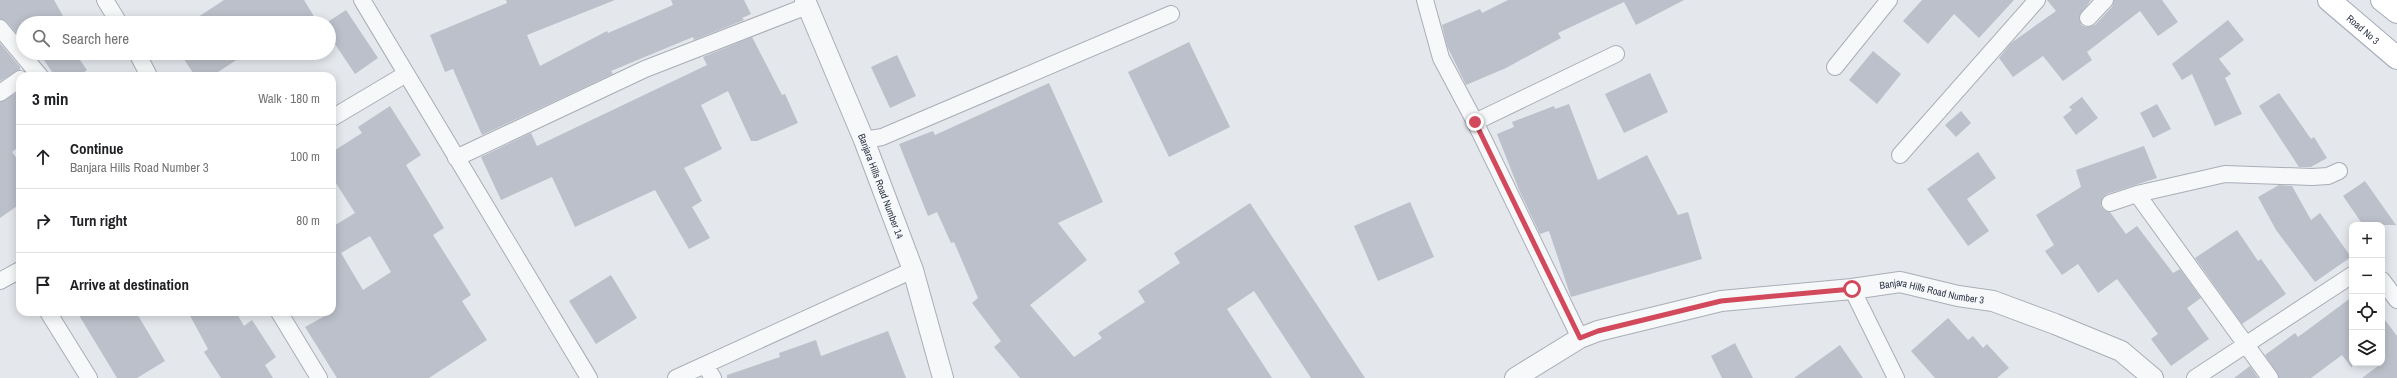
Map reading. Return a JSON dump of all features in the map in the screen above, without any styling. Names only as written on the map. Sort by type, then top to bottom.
[{"type":"main road","name":"Road No 3","points":[[2329,0],[2397,58]]},
{"type":"main road","points":[[2382,0],[2397,12]]},
{"type":"street","points":[[105,0],[115,16]]},
{"type":"street","points":[[362,0],[589,378]]},
{"type":"street","points":[[1425,0],[1441,58],[1475,122],[1580,338]]},
{"type":"street","points":[[1835,67],[1889,0]]},
{"type":"street","points":[[1900,155],[2037,0]]},
{"type":"street","points":[[2088,18],[2105,0]]},
{"type":"street","points":[[456,158],[645,69],[806,3]]},
{"type":"street","name":"Banjara Hills Road Number 14","points":[[806,3],[864,140],[913,270],[944,378]]},
{"type":"street","points":[[864,140],[882,137],[1170,14]]},
{"type":"street","points":[[0,28],[16,51]]},
{"type":"street","points":[[1475,122],[1616,54]]},
{"type":"street","points":[[22,60],[31,72]]},
{"type":"street","points":[[141,60],[147,72]]},
{"type":"street","points":[[336,116],[406,74]]},
{"type":"street","points":[[0,93],[16,82]]},
{"type":"street","points":[[2110,203],[2137,194],[2225,174],[2312,177],[2328,176],[2339,171]]},
{"type":"street","points":[[2137,194],[2270,378]]},
{"type":"street","points":[[676,378],[709,371],[913,270]]},
{"type":"street","points":[[0,281],[16,272]]},
{"type":"street","points":[[2195,378],[2246,346],[2349,277]]},
{"type":"street","name":"Banjara Hills Road Number 3","points":[[1515,378],[1580,338],[1598,331],[1721,301],[1852,289],[1900,282],[1958,296],[1993,301],[2122,351],[2153,378]]},
{"type":"street","points":[[2385,284],[2397,300]]},
{"type":"street","points":[[1852,289],[1896,378]]},
{"type":"street","points":[[50,316],[89,378]]},
{"type":"street","points":[[281,316],[319,378]]},
{"type":"building","points":[[0,0],[54,0],[63,16],[16,16],[16,33],[7,22],[0,19]]},
{"type":"building","points":[[224,0],[304,0],[314,16],[200,16]]},
{"type":"building","points":[[506,0],[615,0],[527,35],[540,66],[607,31],[608,33],[673,5],[671,0],[744,0],[751,14],[742,18],[744,20],[694,40],[693,37],[611,71],[613,74],[482,135],[453,69],[445,72],[430,35],[507,3]]},
{"type":"building","points":[[1508,0],[1684,0],[1636,25],[1624,2],[1558,33],[1561,38],[1506,68],[1466,85],[1447,46],[1442,25],[1480,9],[1482,13]]},
{"type":"building","points":[[1922,0],[2014,0],[1979,38],[1954,14],[1928,44],[1903,21]]},
{"type":"building","points":[[2047,0],[2091,0],[2079,16],[2081,25],[2086,27],[2095,25],[2112,7],[2114,0],[2162,0],[2178,22],[2158,36],[2140,11],[2087,52],[2092,60],[2063,81],[2043,56],[2013,77],[1999,58],[2011,43],[2056,11]]},
{"type":"building","points":[[346,10],[378,58],[355,74],[336,46],[336,16]]},
{"type":"building","points":[[2228,20],[2244,40],[2219,59],[2231,74],[2225,78],[2242,114],[2215,126],[2192,74],[2182,80],[2172,64]]},
{"type":"building","points":[[752,37],[782,95],[785,94],[798,123],[757,141],[751,141],[728,91],[701,105],[722,149],[684,168],[702,201],[692,207],[710,238],[689,249],[655,190],[575,227],[552,177],[501,200],[481,157],[531,133],[537,146],[707,65],[703,57]]},
{"type":"building","points":[[1189,42],[1230,127],[1169,157],[1128,72]]},
{"type":"building","points":[[0,43],[20,67],[20,70],[0,81]]},
{"type":"building","points":[[1873,51],[1901,74],[1877,104],[1849,80]]},
{"type":"building","points":[[897,55],[916,96],[890,108],[871,67]]},
{"type":"building","points":[[44,60],[80,60],[87,70],[84,72],[52,72]]},
{"type":"building","points":[[185,60],[236,60],[218,72],[192,72]]},
{"type":"building","points":[[1650,73],[1668,112],[1624,133],[1605,94]]},
{"type":"building","points":[[1049,83],[1103,202],[1058,223],[1087,260],[1030,305],[1074,357],[1102,338],[1098,333],[1145,302],[1138,291],[1180,263],[1174,253],[1250,203],[1365,378],[1311,378],[1254,291],[1227,309],[1272,378],[1020,378],[994,347],[1001,341],[972,303],[978,298],[954,242],[951,243],[937,212],[928,216],[899,144],[933,131],[935,135]]},
{"type":"building","points":[[16,93],[16,149],[12,152],[16,158],[16,207],[0,218],[0,102]]},
{"type":"building","points":[[2279,93],[2311,139],[2314,137],[2327,158],[2311,167],[2299,167],[2259,106]]},
{"type":"building","points":[[2082,97],[2098,118],[2076,135],[2063,117],[2072,110],[2069,107]]},
{"type":"building","points":[[1569,104],[1598,180],[1647,155],[1678,215],[1688,212],[1702,259],[1571,297],[1549,231],[1540,234],[1519,190],[1497,134],[1514,127],[1512,122],[1554,106],[1555,109]]},
{"type":"building","points":[[2157,104],[2171,129],[2153,138],[2140,113]]},
{"type":"building","points":[[390,106],[421,155],[406,165],[444,228],[433,235],[471,295],[462,301],[487,340],[429,378],[337,378],[305,327],[325,316],[336,316],[336,225],[355,213],[336,183],[336,149],[362,133],[358,127]],"holes":[[[370,236],[391,272],[363,290],[341,253]]]},
{"type":"building","points":[[1961,111],[1971,123],[1956,137],[1945,125]]},
{"type":"building","points":[[2144,146],[2157,178],[2107,194],[2103,197],[2101,206],[2104,210],[2110,212],[2126,234],[2137,226],[2173,273],[2180,269],[2201,298],[2187,308],[2209,339],[2171,366],[2151,339],[2158,334],[2117,279],[2098,293],[2078,264],[2062,275],[2045,251],[2054,245],[2036,215],[2081,187],[2076,170]]},
{"type":"building","points":[[1978,152],[1996,178],[1967,199],[1989,231],[1968,246],[1927,189]]},
{"type":"building","points":[[2365,181],[2396,225],[2385,225],[2385,222],[2361,222],[2343,196]]},
{"type":"building","points":[[2279,185],[2292,186],[2311,220],[2320,213],[2349,254],[2349,258],[2315,282],[2276,230],[2258,197]]},
{"type":"building","points":[[1410,202],[1434,257],[1378,281],[1354,226]]},
{"type":"building","points":[[2237,230],[2258,261],[2261,259],[2286,294],[2242,324],[2195,258]]},
{"type":"building","points":[[611,275],[637,318],[596,344],[569,301]]},
{"type":"building","points":[[2349,299],[2349,364],[2342,355],[2311,378],[2279,378],[2265,355],[2295,333],[2298,337]]},
{"type":"building","points":[[79,316],[138,316],[165,361],[137,378],[117,378]]},
{"type":"building","points":[[190,316],[238,316],[244,326],[252,320],[276,357],[265,365],[273,378],[221,378],[204,352],[208,349]]},
{"type":"building","points":[[1948,318],[1968,340],[1973,336],[1983,348],[1987,344],[2009,368],[1997,378],[1935,378],[1911,351]]},
{"type":"building","points":[[2385,320],[2397,336],[2397,378],[2362,378],[2378,366],[2385,366]]},
{"type":"building","points":[[888,331],[906,378],[727,378],[727,375],[780,357],[779,353],[816,340],[821,356]]},
{"type":"building","points":[[1735,343],[1753,378],[1722,378],[1711,356]]},
{"type":"building","points":[[1840,345],[1863,378],[1794,378]]},
{"type":"building","points":[[2250,366],[2258,378],[2234,378]]},
{"type":"route","points":[[1475,122],[1580,338],[1598,331],[1721,301],[1852,289]]}]
